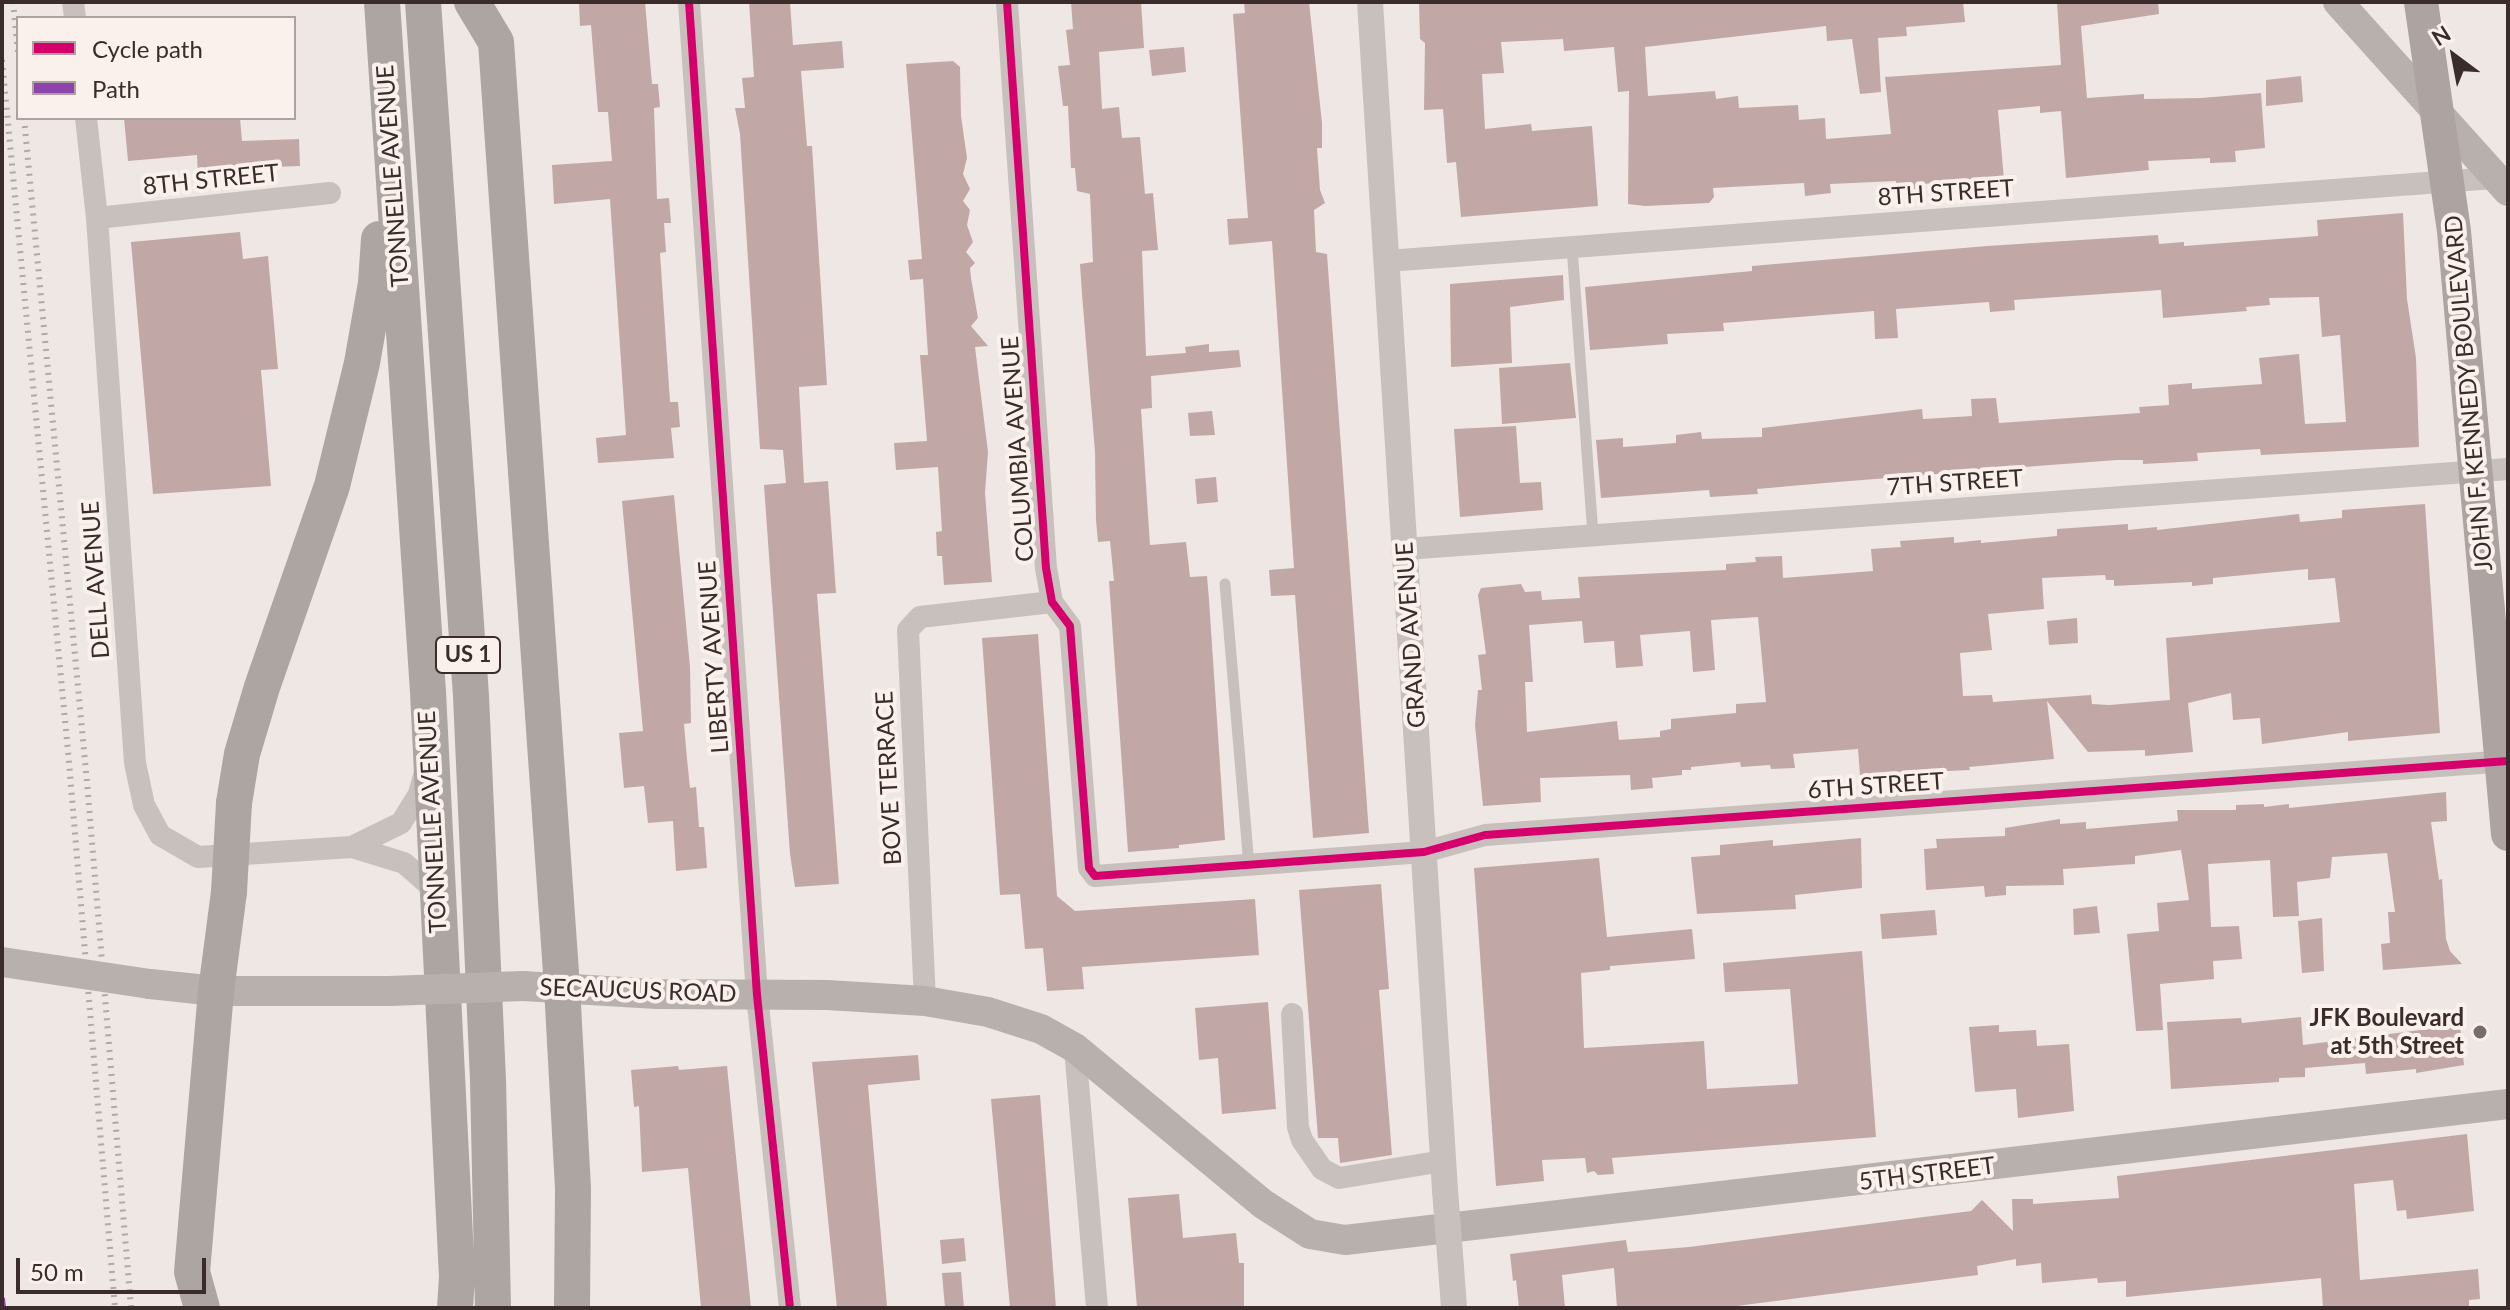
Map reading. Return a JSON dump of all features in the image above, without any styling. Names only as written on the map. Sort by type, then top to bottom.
[{"type":"highway","name":"TONNELLE AVENUE","points":[[382,2],[430,753],[457,1277],[455,1308]]},
{"type":"highway","name":"TONNELLE AVENUE","points":[[423,2],[471,696],[488,1080],[493,1308]]},
{"type":"highway","points":[[472,2],[496,42],[562,987],[573,1188],[572,1308]]},
{"type":"highway","points":[[202,1308],[192,1272],[216,991],[229,892],[234,803],[250,727],[332,486],[362,363],[376,283],[381,208],[392,151]]},
{"type":"main road","points":[[2338,2],[2504,182]]},
{"type":"main road","name":"JOHN F. KENNEDY BOULEVARD","points":[[2421,2],[2493,470],[2508,834]]},
{"type":"main road","name":"SECAUCUS ROAD","points":[[2,962],[216,991],[562,987],[657,994],[925,1001],[988,1012],[1041,1029],[1075,1048],[1263,1204],[1310,1234],[1345,1240]]},
{"type":"main road","name":"5TH STREET","points":[[1345,1240],[2508,1104]]},
{"type":"street","name":"LIBERTY AVENUE","points":[[689,2],[757,995],[790,1308]]},
{"type":"street","name":"COLUMBIA AVENUE","points":[[1007,2],[1045,552],[1052,602],[1070,626],[1089,868],[1095,876],[1106,876],[1249,867]]},
{"type":"street","name":"GRAND AVENUE","points":[[1370,2],[1454,1308]]},
{"type":"street","name":"DELL AVENUE","points":[[86,120],[97,218],[135,763],[144,805],[160,835],[198,857],[352,847],[404,863],[436,891]]},
{"type":"street","name":"8TH STREET","points":[[1387,261],[2448,181],[2504,182]]},
{"type":"street","name":"8TH STREET","points":[[97,218],[330,193]]},
{"type":"street","name":"7TH STREET","points":[[1405,549],[2493,470]]},
{"type":"street","name":"BOVE TERRACE","points":[[925,1001],[908,630],[920,617],[1052,602]]},
{"type":"street","name":"DELL AVENUE","points":[[352,847],[401,823],[419,794],[430,753]]},
{"type":"street","name":"6TH STREET","points":[[1249,867],[1424,852],[1485,835],[2505,761]]},
{"type":"street","points":[[1292,1014],[1298,1127],[1302,1140],[1322,1169],[1339,1178],[1443,1161]]},
{"type":"street","points":[[1075,1048],[1097,1308]]},
{"type":"lane","points":[[1572,247],[1593,535]]},
{"type":"lane","points":[[1225,584],[1249,867]]},
{"type":"building","points":[[645,2],[652,84],[658,84],[660,107],[654,108],[657,199],[669,198],[671,223],[664,223],[666,252],[660,253],[670,402],[678,402],[680,427],[671,428],[674,458],[598,463],[596,438],[626,435],[610,199],[554,204],[552,165],[612,161],[608,112],[598,112],[591,25],[580,26],[579,3]]},
{"type":"building","points":[[749,2],[790,2],[793,45],[842,41],[844,68],[801,71],[807,146],[812,146],[827,385],[799,387],[804,483],[828,481],[836,593],[817,594],[839,884],[795,887],[790,854],[764,485],[786,483],[783,450],[760,449],[740,134],[735,108],[745,108],[742,78],[754,77]]},
{"type":"building","points":[[1071,2],[1141,2],[1144,48],[1099,52],[1102,109],[1119,107],[1122,138],[1140,137],[1145,194],[1153,193],[1158,250],[1142,251],[1146,356],[1186,353],[1185,347],[1209,344],[1209,352],[1239,350],[1241,367],[1151,376],[1152,408],[1141,409],[1150,545],[1186,542],[1190,577],[1207,576],[1225,840],[1179,845],[1179,848],[1128,852],[1109,581],[1114,581],[1110,541],[1098,542],[1095,452],[1080,264],[1093,262],[1090,194],[1077,191],[1075,168],[1071,168],[1068,106],[1063,106],[1058,66],[1070,65],[1066,30],[1073,29]]},
{"type":"building","points":[[1244,2],[1309,2],[1322,123],[1322,148],[1317,148],[1320,190],[1325,203],[1314,210],[1316,252],[1327,254],[1369,833],[1313,838],[1295,595],[1271,596],[1269,570],[1294,568],[1272,241],[1229,245],[1227,219],[1248,218],[1233,14],[1245,13]]},
{"type":"building","points":[[1419,2],[1963,2],[1965,22],[1906,27],[1907,36],[1878,38],[1881,92],[1860,94],[1852,39],[1827,41],[1826,26],[1645,47],[1648,96],[1715,91],[1716,99],[1738,96],[1739,108],[1798,105],[1799,120],[1825,118],[1826,139],[1891,134],[1885,77],[2061,65],[2057,2],[2158,2],[2159,14],[2081,26],[2087,98],[2144,94],[2144,99],[2201,98],[2261,93],[2265,148],[2235,151],[2236,162],[2210,163],[2210,158],[2148,161],[2149,170],[2066,178],[2061,111],[2040,113],[2040,106],[1998,110],[2004,180],[1919,184],[1920,189],[1896,190],[1896,181],[1830,184],[1831,193],[1805,196],[1804,183],[1713,188],[1714,197],[1709,203],[1628,204],[1629,91],[1618,92],[1614,47],[1564,51],[1563,39],[1501,42],[1504,73],[1482,74],[1485,129],[1531,124],[1532,131],[1592,126],[1598,206],[1461,217],[1456,162],[1447,163],[1443,109],[1424,110],[1425,43],[1420,39]]},
{"type":"building","points":[[1184,47],[1186,72],[1152,76],[1149,50]]},
{"type":"building","points":[[953,61],[960,67],[961,116],[967,158],[963,174],[970,189],[963,201],[970,210],[967,225],[973,242],[966,252],[975,263],[970,268],[978,318],[971,326],[988,346],[975,347],[988,452],[985,493],[992,582],[944,585],[942,556],[937,556],[936,532],[942,531],[938,467],[896,470],[894,443],[927,441],[920,355],[928,355],[923,279],[910,280],[908,260],[922,259],[906,64]]},
{"type":"building","points":[[2301,76],[2303,102],[2266,106],[2266,80]]},
{"type":"building","points":[[124,120],[240,120],[242,141],[299,139],[300,166],[245,168],[198,175],[197,155],[128,161]]},
{"type":"building","points":[[2403,213],[2407,299],[2416,358],[2419,447],[2261,455],[2260,449],[2197,453],[2198,461],[2143,464],[2143,460],[2117,460],[2037,466],[1757,489],[1758,494],[1710,497],[1709,490],[1601,498],[1596,440],[1623,438],[1623,447],[1676,443],[1676,435],[1701,432],[1702,439],[1762,437],[1762,428],[1922,409],[1923,419],[1972,416],[1971,399],[1996,398],[1999,423],[2140,413],[2139,407],[2169,405],[2168,385],[2192,383],[2192,389],[2262,384],[2259,358],[2299,354],[2305,424],[2346,422],[2340,335],[2322,337],[2319,297],[2269,298],[2270,305],[2246,307],[2247,311],[2163,318],[2161,290],[2014,300],[2015,310],[1990,312],[1989,302],[1896,309],[1898,338],[1875,339],[1874,311],[1723,323],[1724,331],[1667,334],[1668,344],[1590,350],[1585,287],[1752,271],[1752,266],[1987,246],[2158,235],[2159,244],[2184,242],[2184,246],[2318,236],[2317,220]]},
{"type":"building","points":[[240,232],[243,259],[268,256],[278,369],[261,370],[271,486],[153,494],[131,242]]},
{"type":"building","points":[[1563,275],[1564,300],[1510,307],[1512,363],[1451,367],[1450,284]]},
{"type":"building","points":[[1570,363],[1576,418],[1502,424],[1499,368]]},
{"type":"building","points":[[1212,411],[1215,435],[1190,436],[1188,413]]},
{"type":"building","points":[[1516,426],[1520,483],[1541,482],[1543,510],[1460,517],[1454,429]]},
{"type":"building","points":[[1216,477],[1218,502],[1197,504],[1195,479]]},
{"type":"building","points":[[674,495],[690,667],[691,723],[684,724],[687,759],[690,788],[696,787],[699,827],[704,827],[707,868],[676,871],[673,821],[648,823],[644,786],[624,788],[619,733],[643,731],[622,501]]},
{"type":"building","points":[[2425,504],[2440,733],[2348,741],[2348,732],[2262,744],[2260,718],[2233,720],[2231,693],[2188,703],[2193,752],[2145,756],[2145,750],[2088,752],[2047,701],[2054,759],[1969,767],[1970,770],[1860,775],[1858,749],[1793,754],[1795,768],[1771,769],[1770,765],[1741,767],[1740,762],[1691,767],[1691,770],[1682,770],[1682,775],[1652,778],[1653,788],[1631,790],[1630,775],[1540,778],[1541,802],[1483,806],[1475,725],[1478,690],[1482,690],[1478,655],[1486,654],[1478,595],[1481,588],[1521,584],[1525,592],[1541,591],[1542,600],[1580,598],[1578,577],[1726,570],[1726,564],[1756,562],[1755,557],[1782,556],[1783,578],[1873,571],[1871,549],[1901,547],[1900,541],[1954,537],[1954,543],[1981,540],[1981,543],[2057,536],[2057,529],[2128,524],[2128,530],[2157,527],[2157,530],[2299,514],[2300,522],[2342,518],[2342,510]],"holes":[[[2308,569],[2308,580],[2335,578],[2340,622],[2166,638],[2170,700],[2109,705],[2092,704],[2091,695],[1993,702],[1992,695],[1963,696],[1960,653],[1992,650],[1988,614],[2044,609],[2042,578],[2105,575],[2106,580],[2114,580],[2114,586],[2192,582],[2192,586],[2213,584],[2213,578]],[[1758,617],[1766,702],[1736,704],[1736,713],[1671,719],[1671,729],[1660,731],[1660,737],[1619,740],[1617,721],[1527,732],[1525,682],[1533,682],[1529,625],[1582,621],[1584,643],[1614,641],[1616,668],[1643,666],[1640,635],[1690,631],[1693,672],[1715,670],[1711,620]]]},
{"type":"building","points":[[2077,618],[2078,643],[2049,645],[2047,621]]},
{"type":"building","points":[[1038,634],[1057,896],[1075,911],[1255,899],[1259,955],[1082,967],[1084,989],[1047,991],[1043,948],[1025,949],[1020,894],[1000,895],[982,638]]},
{"type":"building","points":[[2446,792],[2447,821],[2431,822],[2439,880],[2442,879],[2446,939],[2450,951],[2462,964],[2383,970],[2381,944],[2390,943],[2388,912],[2395,912],[2387,853],[2332,857],[2330,878],[2297,882],[2299,916],[2273,917],[2270,860],[2208,864],[2211,927],[2239,926],[2242,959],[2213,961],[2214,979],[2160,984],[2163,1030],[2136,1031],[2127,934],[2159,931],[2157,903],[2189,900],[2181,850],[2135,856],[2135,864],[2063,869],[2064,885],[2006,886],[2006,895],[1985,897],[1984,886],[1926,890],[1924,849],[1937,848],[1936,839],[2005,836],[2005,828],[2060,819],[2060,824],[2086,822],[2086,829],[2178,821],[2177,810],[2236,810],[2236,805],[2264,804],[2264,807],[2289,804],[2289,808]]},
{"type":"building","points":[[1861,838],[1862,888],[1795,895],[1796,909],[1697,914],[1691,857],[1720,855],[1720,845],[1773,840],[1773,846]]},
{"type":"building","points":[[1599,858],[1607,937],[1692,929],[1695,959],[1610,966],[1610,970],[1581,973],[1584,1048],[1704,1041],[1707,1089],[1798,1084],[1790,989],[1725,992],[1723,963],[1862,951],[1876,1137],[1612,1158],[1614,1174],[1587,1173],[1585,1158],[1542,1160],[1544,1181],[1496,1186],[1474,868]]},
{"type":"building","points":[[1381,884],[1389,989],[1379,990],[1392,1155],[1340,1163],[1338,1138],[1318,1138],[1299,890]]},
{"type":"building","points":[[2097,906],[2100,933],[2074,935],[2073,909]]},
{"type":"building","points":[[1935,910],[1937,935],[1882,939],[1880,914]]},
{"type":"building","points":[[2322,918],[2324,971],[2302,973],[2298,921]]},
{"type":"building","points":[[1268,1002],[1276,1109],[1222,1114],[1218,1058],[1199,1060],[1195,1008]]},
{"type":"building","points":[[2301,1017],[2303,1045],[2460,1025],[2464,1065],[2416,1073],[2416,1069],[2366,1074],[2365,1063],[2305,1068],[2305,1077],[2279,1078],[2279,1082],[2171,1089],[2167,1022],[2241,1018],[2242,1023]]},
{"type":"building","points":[[1999,1025],[1999,1032],[2036,1030],[2037,1046],[2069,1044],[2074,1111],[2018,1118],[2016,1089],[1975,1092],[1969,1027]]},
{"type":"building","points":[[918,1055],[920,1080],[868,1085],[887,1306],[837,1308],[812,1062]]},
{"type":"building","points":[[678,1066],[679,1070],[727,1066],[751,1308],[701,1308],[688,1168],[642,1172],[639,1106],[634,1107],[631,1070]]},
{"type":"building","points":[[1040,1095],[1056,1308],[1010,1308],[991,1099]]},
{"type":"building","points":[[2467,1134],[2474,1211],[2407,1219],[2406,1210],[2397,1211],[2393,1180],[2354,1184],[2360,1280],[2478,1269],[2480,1299],[2469,1300],[2469,1308],[2323,1308],[2321,1278],[2126,1297],[2126,1281],[2098,1283],[2097,1278],[2042,1283],[2041,1263],[2016,1266],[2016,1259],[1977,1266],[1978,1275],[1721,1308],[1617,1308],[1614,1268],[1562,1275],[1565,1308],[1519,1308],[1516,1280],[1513,1281],[1510,1254],[1626,1240],[1628,1252],[1689,1247],[1971,1211],[1982,1200],[2013,1231],[2012,1199],[2033,1199],[2033,1204],[2119,1198],[2117,1176]]},
{"type":"building","points":[[1179,1194],[1183,1238],[1236,1233],[1239,1263],[1244,1263],[1244,1308],[1137,1308],[1128,1198]]},
{"type":"building","points":[[964,1238],[966,1261],[942,1264],[940,1240]]},
{"type":"building","points":[[961,1272],[964,1308],[945,1308],[942,1273]]},
{"type":"railway","points":[[13,2],[16,33]]},
{"type":"railway","points":[[2,60],[69,762],[115,1308]]},
{"type":"railway","points":[[24,120],[87,782],[131,1308]]},
{"type":"marked path","points":[[2,1298],[3,1308]]},
{"type":"cycle path","points":[[689,2],[757,995],[790,1308]]},
{"type":"cycle path","points":[[1007,2],[1046,568],[1052,602],[1070,626],[1089,868],[1095,876],[1424,852],[1485,835],[2508,761]]},
{"type":"place","name":"JFK Boulevard at 5th Street","points":[[2480,1032]]}]
